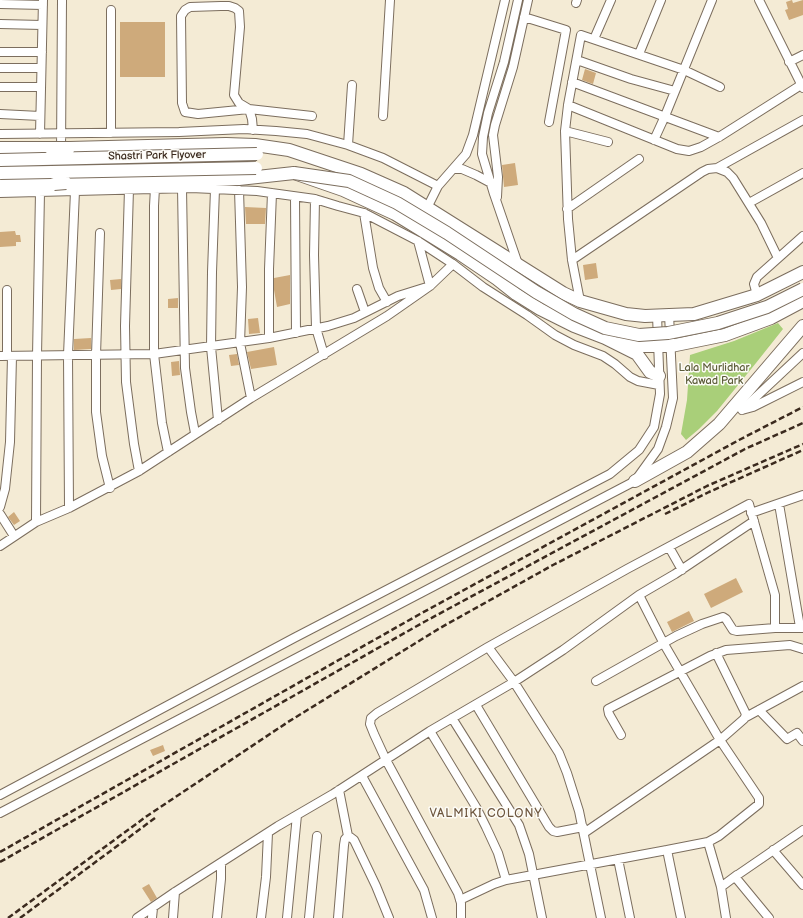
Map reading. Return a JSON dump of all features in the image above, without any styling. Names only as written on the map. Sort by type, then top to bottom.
[{"type":"highway","points":[[0,148],[69,148],[226,144],[255,145],[289,150],[314,160],[361,174],[404,193],[563,293],[580,301],[626,314],[645,316],[694,314],[757,295],[803,272]]},
{"type":"highway","name":"Shastri Park Flyover","points":[[0,160],[257,154],[314,160]]},
{"type":"highway","name":"Shastri Park Flyover","points":[[0,173],[256,168],[294,173]]},
{"type":"highway","points":[[294,173],[343,190],[395,214],[460,254],[516,294],[540,309],[637,354],[650,372],[659,380]]},
{"type":"highway","points":[[0,185],[64,187],[239,178],[294,173],[349,181],[397,203],[536,292],[574,314],[605,328],[639,334],[668,333],[718,324],[767,307],[803,289]]},
{"type":"highway","points":[[605,338],[644,346],[671,346],[725,335],[771,318],[803,301]]},
{"type":"highway","points":[[635,481],[687,452],[738,409],[803,326]]},
{"type":"street","points":[[62,0],[60,134],[64,187],[69,404],[69,508]]},
{"type":"street","points":[[383,116],[390,0]]},
{"type":"street","points":[[427,208],[438,186],[466,154],[473,136],[505,0]]},
{"type":"street","points":[[518,0],[504,62],[488,113],[483,137],[482,154],[496,202],[518,264]]},
{"type":"street","points":[[496,202],[498,177],[494,126],[513,67],[528,0]]},
{"type":"street","points":[[594,39],[611,0]]},
{"type":"street","points":[[639,54],[661,0]]},
{"type":"street","points":[[654,140],[712,0]]},
{"type":"street","points":[[568,105],[677,149],[689,151],[701,147],[802,86],[759,0]]},
{"type":"street","points":[[0,4],[43,2],[40,134]]},
{"type":"street","points":[[253,130],[249,109],[239,103],[234,94],[240,27],[239,11],[229,6],[190,7],[185,10],[181,16],[182,103],[185,112],[198,114],[249,109],[312,116]]},
{"type":"street","points":[[111,10],[111,133]]},
{"type":"street","points":[[524,17],[566,30],[549,122]]},
{"type":"street","points":[[0,24],[42,25]]},
{"type":"street","points":[[580,301],[572,260],[567,209],[565,131],[572,82],[582,35],[684,70],[720,87]]},
{"type":"street","points":[[0,52],[42,52]]},
{"type":"street","points":[[789,62],[803,55]]},
{"type":"street","points":[[577,60],[631,79],[675,91]]},
{"type":"street","points":[[0,68],[41,68]]},
{"type":"street","points":[[572,82],[719,136]]},
{"type":"street","points":[[348,145],[352,85]]},
{"type":"street","points":[[0,87],[41,87]]},
{"type":"street","points":[[479,110],[488,113]]},
{"type":"street","points":[[0,114],[40,116]]},
{"type":"street","points":[[572,260],[702,172],[708,169],[717,168],[803,120]]},
{"type":"street","points":[[0,134],[253,130],[307,134],[348,145],[383,158],[438,186]]},
{"type":"street","points":[[565,131],[608,142]]},
{"type":"street","points":[[567,209],[639,158]]},
{"type":"street","points":[[717,168],[727,172],[749,203],[764,227],[778,258]]},
{"type":"street","points":[[453,169],[462,169],[491,183]]},
{"type":"street","points":[[749,203],[803,173]]},
{"type":"street","points":[[0,193],[40,192],[64,187],[129,189],[182,188],[239,190],[315,199],[364,213],[418,241],[453,264],[483,287],[561,338],[574,346],[603,356],[630,377],[638,381],[659,380]]},
{"type":"street","points":[[155,188],[154,354],[161,416],[168,452]]},
{"type":"street","points":[[182,188],[186,351],[185,368],[195,433]]},
{"type":"street","points":[[129,189],[125,354],[128,404],[139,471]]},
{"type":"street","points":[[215,189],[211,347],[218,420]]},
{"type":"street","points":[[239,190],[242,287],[240,342],[251,398]]},
{"type":"street","points":[[36,522],[40,192]]},
{"type":"street","points":[[269,338],[269,269],[272,193]]},
{"type":"street","points":[[295,197],[296,333]]},
{"type":"street","points":[[315,199],[314,255],[316,328],[324,355]]},
{"type":"street","points":[[364,213],[373,268],[379,288],[387,302]]},
{"type":"street","points":[[100,233],[96,355],[96,412],[98,436],[110,488]]},
{"type":"street","points":[[757,295],[754,284],[757,276],[803,236]]},
{"type":"street","points":[[418,241],[430,286]]},
{"type":"street","points":[[0,546],[36,522],[110,488],[139,471],[195,433],[251,398],[387,316],[430,286],[453,264]]},
{"type":"street","points":[[6,356],[154,354],[186,351],[269,338],[338,324],[405,294],[430,286]]},
{"type":"street","points":[[356,289],[365,312]]},
{"type":"street","points":[[0,507],[5,488],[10,442],[6,356],[7,290]]},
{"type":"street","points":[[0,795],[301,635],[610,474],[639,450],[654,426],[660,394],[659,345],[663,315]]},
{"type":"street","points":[[0,813],[635,481],[658,449],[666,427],[673,398],[671,346],[663,315]]},
{"type":"street","points":[[738,409],[803,353]]},
{"type":"street","points":[[738,409],[754,408],[803,382]]},
{"type":"street","points":[[639,450],[652,458]]},
{"type":"street","points":[[144,917],[153,908],[175,892],[362,776],[452,718],[514,682],[563,650],[638,595],[682,570],[753,517],[779,504],[803,495]]},
{"type":"street","points":[[461,918],[458,893],[386,760],[370,724],[371,718],[382,709],[488,647],[749,504],[774,595],[775,628]]},
{"type":"street","points":[[596,681],[702,624],[720,618],[726,619],[733,630],[737,631],[801,627],[779,504]]},
{"type":"street","points":[[0,514],[14,536]]},
{"type":"street","points":[[669,547],[682,570]]},
{"type":"street","points":[[460,900],[506,880],[708,842],[719,836],[760,803],[759,798],[720,740],[664,644],[638,595]]},
{"type":"street","points":[[621,735],[609,714],[608,709],[716,653],[726,650],[790,645],[803,649]]},
{"type":"street","points":[[488,647],[514,682],[559,753],[567,773],[583,830],[601,918]]},
{"type":"street","points":[[716,653],[745,712],[746,717]]},
{"type":"street","points":[[476,705],[549,827],[553,831],[557,832],[583,830],[720,740],[746,717],[803,686]]},
{"type":"street","points":[[759,710],[787,739],[797,733],[803,741]]},
{"type":"street","points":[[452,718],[519,825],[534,874],[542,918]]},
{"type":"street","points":[[430,732],[476,806],[498,853],[506,880]]},
{"type":"street","points":[[362,776],[424,890],[432,918]]},
{"type":"street","points":[[337,918],[344,845],[345,839],[348,836],[339,790]]},
{"type":"street","points":[[287,918],[297,815]]},
{"type":"street","points":[[721,888],[737,875],[803,830]]},
{"type":"street","points":[[261,918],[266,877],[268,833]]},
{"type":"street","points":[[309,918],[317,836]]},
{"type":"street","points":[[348,836],[354,840],[376,886],[389,918]]},
{"type":"street","points":[[708,842],[721,888],[726,918]]},
{"type":"street","points":[[667,850],[681,918]]},
{"type":"street","points":[[773,850],[803,884]]},
{"type":"street","points":[[618,859],[630,918]]},
{"type":"street","points":[[217,918],[221,863]]},
{"type":"street","points":[[737,875],[736,878],[769,918]]},
{"type":"street","points":[[174,918],[175,892]]},
{"type":"green space","name":"Lala Murlidhar Kawad Park","points":[[778,323],[783,329],[717,411],[686,440],[681,434],[687,400],[690,355],[734,341]]},
{"type":"building","points":[[792,0],[793,3],[803,0],[803,15],[789,20],[785,10],[788,9],[786,2]]},
{"type":"building","points":[[120,22],[165,22],[165,77],[120,77]]},
{"type":"building","points":[[585,69],[596,73],[593,84],[582,80]]},
{"type":"building","points":[[515,163],[518,185],[504,187],[502,165]]},
{"type":"building","points":[[245,207],[266,208],[265,224],[246,224]]},
{"type":"building","points":[[15,231],[16,235],[20,235],[21,242],[16,242],[16,246],[0,247],[0,232]]},
{"type":"building","points":[[596,263],[598,278],[585,280],[583,265]]},
{"type":"building","points":[[290,275],[290,304],[277,307],[274,290],[274,278]]},
{"type":"building","points":[[121,279],[121,289],[111,290],[110,280]]},
{"type":"building","points":[[178,298],[178,308],[168,308],[168,299]]},
{"type":"building","points":[[258,318],[260,333],[249,334],[248,319]]},
{"type":"building","points":[[91,338],[91,349],[74,350],[74,339]]},
{"type":"building","points":[[274,347],[277,365],[251,369],[247,352]]},
{"type":"building","points":[[237,354],[239,365],[231,366],[229,355]]},
{"type":"building","points":[[179,361],[180,375],[172,376],[171,362]]},
{"type":"building","points":[[14,512],[20,521],[14,525],[8,517]]},
{"type":"building","points":[[736,578],[743,592],[711,608],[704,594]]},
{"type":"building","points":[[689,611],[694,621],[672,632],[667,622]]},
{"type":"building","points":[[163,745],[165,751],[153,756],[150,750]]},
{"type":"building","points":[[149,884],[157,898],[151,902],[142,888]]},
{"type":"railway","points":[[0,852],[420,614],[739,440],[803,407]]},
{"type":"railway","points":[[0,862],[424,622],[745,449],[803,423]]},
{"type":"railway","points":[[8,918],[147,816],[288,722],[440,628],[553,565],[707,486],[803,444]]},
{"type":"railway","points":[[665,514],[709,492],[803,450]]},
{"type":"railway","points":[[20,918],[155,818]]},
{"type":"district","name":"VALMIKI COLONY","points":[[486,814]]}]
